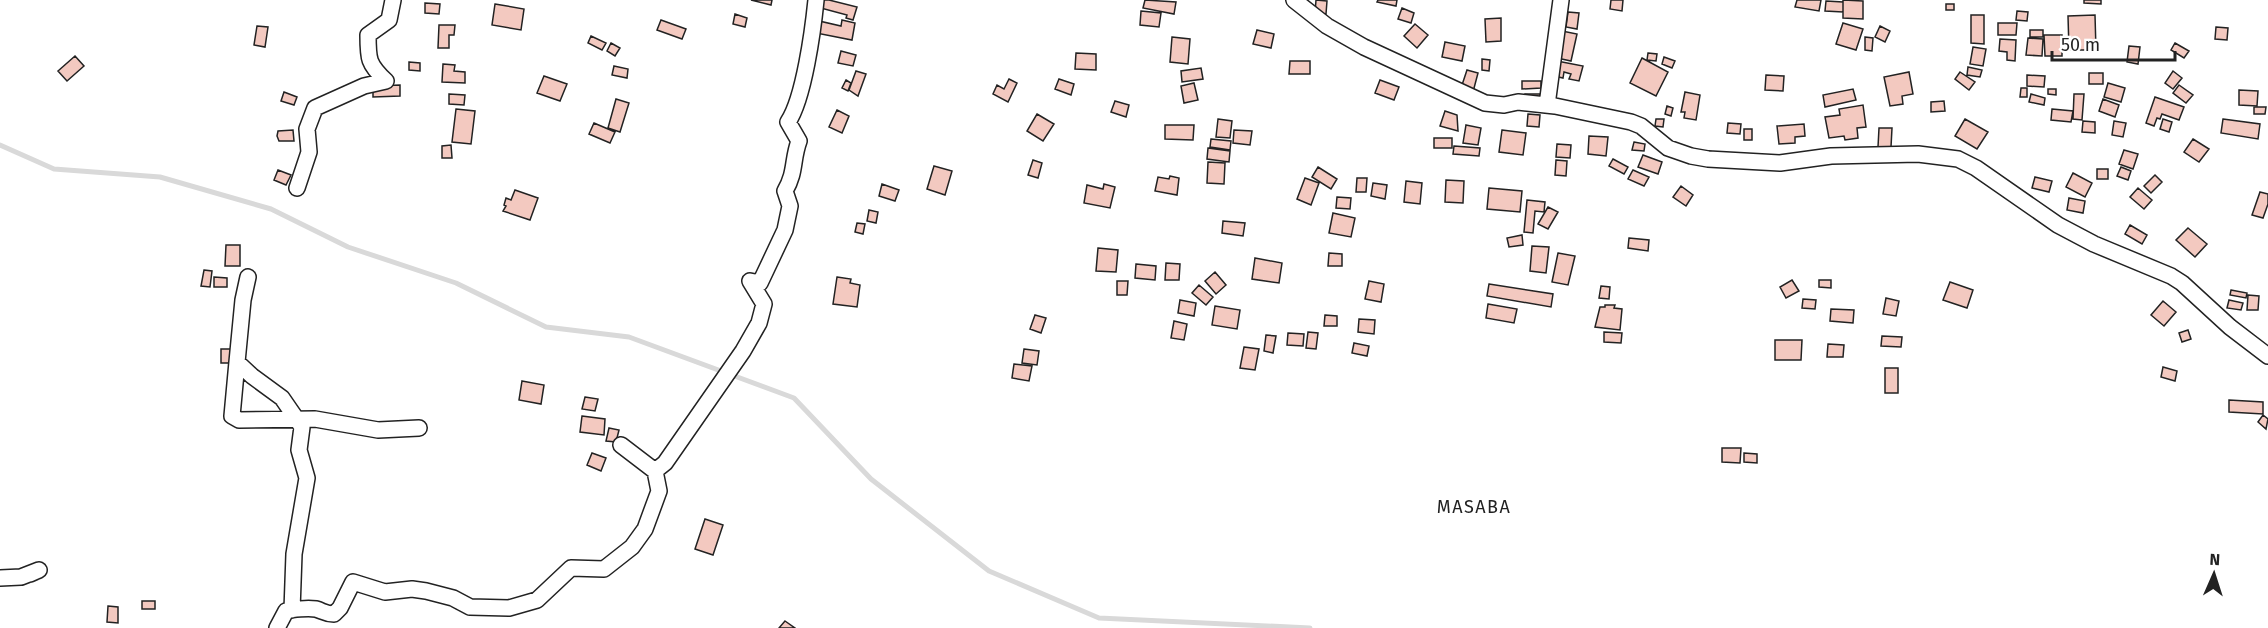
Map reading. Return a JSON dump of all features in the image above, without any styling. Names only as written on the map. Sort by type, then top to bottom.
[{"type":"street","points":[[297,188],[309,152],[307,129],[315,108],[364,86],[386,81],[371,67],[368,55],[368,34],[389,20],[393,0]]},
{"type":"street","points":[[655,471],[665,463],[759,323],[764,304],[750,281],[760,283],[785,230],[790,206],[785,191],[792,179],[799,141],[788,122],[801,91],[816,0]]},
{"type":"street","points":[[1294,0],[1327,26],[1364,47],[1478,100],[1502,105],[1518,102],[1547,105],[1631,122],[1641,126],[1668,148],[1691,156],[1780,163],[1831,156],[1918,154],[1958,159],[1976,168],[2058,225],[2094,244],[2176,279],[2230,327],[2268,356]]},
{"type":"street","points":[[1547,105],[1561,0]]},
{"type":"street","points":[[248,277],[243,300],[232,416],[239,420],[315,419],[378,430],[419,428]]},
{"type":"street","points":[[237,362],[282,398],[302,427],[298,450],[307,478],[294,554],[291,609]]},
{"type":"street","points":[[277,628],[286,611],[291,609],[315,609],[324,614],[334,614],[340,608],[353,582],[385,592],[412,589],[426,591],[453,598],[470,608],[509,608],[537,600],[571,568],[604,569],[632,547],[645,529],[659,491],[655,471],[621,445]]},
{"type":"street","points":[[0,578],[21,577],[39,570],[30,574]]},
{"type":"building","points":[[751,0],[772,0],[771,5]]},
{"type":"building","points":[[819,0],[829,0],[857,7],[853,20],[846,18],[847,15],[817,7]]},
{"type":"building","points":[[1145,0],[1176,2],[1174,14],[1143,8]]},
{"type":"building","points":[[1316,0],[1327,1],[1326,14],[1315,13]]},
{"type":"building","points":[[1378,0],[1397,0],[1396,6],[1377,2]]},
{"type":"building","points":[[1611,0],[1623,0],[1622,11],[1610,9]]},
{"type":"building","points":[[1797,0],[1821,0],[1819,11],[1795,7]]},
{"type":"building","points":[[1843,0],[1863,1],[1863,19],[1843,18]]},
{"type":"building","points":[[2084,0],[2101,0],[2101,4],[2084,3]]},
{"type":"building","points":[[1826,1],[1843,2],[1843,12],[1825,11]]},
{"type":"building","points":[[425,3],[440,4],[439,14],[425,13]]},
{"type":"building","points":[[495,4],[524,9],[521,30],[492,25]]},
{"type":"building","points":[[1946,4],[1954,4],[1954,10],[1946,10]]},
{"type":"building","points":[[1402,8],[1414,13],[1411,23],[1398,19]]},
{"type":"building","points":[[1141,11],[1161,13],[1159,27],[1140,25]]},
{"type":"building","points":[[2017,11],[2028,12],[2027,21],[2016,20]]},
{"type":"building","points":[[1568,12],[1579,13],[1577,29],[1566,27]]},
{"type":"building","points":[[735,14],[747,18],[745,27],[733,24]]},
{"type":"building","points":[[1971,15],[1984,15],[1984,44],[1971,43]]},
{"type":"building","points":[[2095,15],[2096,50],[2069,50],[2068,16]]},
{"type":"building","points":[[1501,18],[1501,41],[1486,42],[1485,19]]},
{"type":"building","points":[[661,20],[686,29],[682,39],[657,30]]},
{"type":"building","points":[[842,20],[855,23],[852,40],[816,33],[819,21],[841,26]]},
{"type":"building","points":[[1843,23],[1863,29],[1856,50],[1836,44]]},
{"type":"building","points":[[1998,23],[2017,23],[2016,35],[1998,35]]},
{"type":"building","points":[[1415,24],[1428,35],[1417,48],[1404,36]]},
{"type":"building","points":[[439,25],[455,25],[454,35],[449,35],[449,48],[438,48]]},
{"type":"building","points":[[257,26],[268,27],[265,47],[254,45]]},
{"type":"building","points":[[1880,26],[1890,31],[1885,42],[1875,37]]},
{"type":"building","points":[[2216,27],[2228,28],[2227,40],[2215,39]]},
{"type":"building","points":[[1257,30],[1274,34],[1271,48],[1253,44]]},
{"type":"building","points":[[2030,30],[2043,30],[2043,37],[2030,37]]},
{"type":"building","points":[[1562,31],[1577,34],[1571,61],[1557,58]]},
{"type":"building","points":[[2044,35],[2062,35],[2062,56],[2045,56]]},
{"type":"building","points":[[591,36],[606,43],[602,50],[588,43]]},
{"type":"building","points":[[1172,37],[1190,39],[1188,64],[1170,62]]},
{"type":"building","points":[[1865,37],[1873,38],[1872,51],[1865,50]]},
{"type":"building","points":[[2028,38],[2043,39],[2042,56],[2026,55]]},
{"type":"building","points":[[2000,39],[2016,40],[2015,61],[2007,60],[2007,52],[1999,51]]},
{"type":"building","points":[[1445,42],[1465,46],[1462,61],[1442,57]]},
{"type":"building","points":[[611,43],[620,48],[615,56],[607,51]]},
{"type":"building","points":[[2175,43],[2189,51],[2184,58],[2171,50]]},
{"type":"building","points":[[2129,46],[2140,47],[2138,64],[2127,62]]},
{"type":"building","points":[[1973,47],[1986,49],[1983,66],[1970,64]]},
{"type":"building","points":[[841,51],[856,55],[853,66],[838,63]]},
{"type":"building","points":[[1076,53],[1096,54],[1096,70],[1075,69]]},
{"type":"building","points":[[1648,53],[1657,54],[1656,61],[1647,60]]},
{"type":"building","points":[[75,56],[84,66],[67,81],[58,71]]},
{"type":"building","points":[[1664,57],[1675,61],[1672,68],[1662,64]]},
{"type":"building","points":[[1642,58],[1668,72],[1656,96],[1630,83]]},
{"type":"building","points":[[1482,59],[1490,60],[1489,71],[1482,70]]},
{"type":"building","points":[[1290,61],[1310,61],[1310,74],[1289,74]]},
{"type":"building","points":[[1557,61],[1583,66],[1579,81],[1569,79],[1571,74],[1564,72],[1563,78],[1554,76]]},
{"type":"building","points":[[409,62],[420,63],[420,71],[409,70]]},
{"type":"building","points":[[443,64],[455,65],[454,71],[465,72],[465,83],[442,82]]},
{"type":"building","points":[[614,66],[628,69],[627,78],[612,75]]},
{"type":"building","points":[[1968,67],[1982,70],[1980,77],[1967,75]]},
{"type":"building","points":[[1201,68],[1203,79],[1182,82],[1181,71]]},
{"type":"building","points":[[1467,70],[1478,73],[1473,92],[1461,88]]},
{"type":"building","points":[[856,71],[866,74],[858,96],[849,90]]},
{"type":"building","points":[[2173,71],[2182,78],[2173,89],[2165,83]]},
{"type":"building","points":[[1909,72],[1913,94],[1902,96],[1903,104],[1890,106],[1884,77]]},
{"type":"building","points":[[1960,72],[1975,82],[1969,90],[1955,79]]},
{"type":"building","points":[[2089,73],[2103,73],[2103,84],[2089,84]]},
{"type":"building","points":[[1766,75],[1784,76],[1783,91],[1765,90]]},
{"type":"building","points":[[2027,75],[2045,76],[2044,87],[2027,86]]},
{"type":"building","points":[[544,76],[567,84],[560,101],[537,93]]},
{"type":"building","points":[[1009,79],[1017,83],[1008,102],[993,94],[997,85],[1004,89]]},
{"type":"building","points":[[1059,79],[1074,84],[1071,95],[1055,89]]},
{"type":"building","points":[[846,80],[851,83],[848,91],[842,88]]},
{"type":"building","points":[[1380,80],[1399,87],[1394,100],[1375,93]]},
{"type":"building","points":[[1522,81],[1541,81],[1541,88],[1522,89]]},
{"type":"building","points":[[1194,83],[1198,100],[1184,103],[1181,86]]},
{"type":"building","points":[[2108,83],[2125,88],[2121,102],[2104,97]]},
{"type":"building","points":[[400,85],[400,96],[373,97],[373,86]]},
{"type":"building","points":[[2179,85],[2193,95],[2186,103],[2173,93]]},
{"type":"building","points":[[2021,88],[2027,88],[2027,97],[2020,97]]},
{"type":"building","points":[[1853,89],[1856,100],[1825,107],[1823,95]]},
{"type":"building","points":[[2048,89],[2056,89],[2056,95],[2048,94]]},
{"type":"building","points":[[2239,90],[2258,91],[2257,106],[2239,105]]},
{"type":"building","points":[[284,92],[297,97],[294,105],[281,101]]},
{"type":"building","points":[[1685,92],[1700,95],[1696,120],[1684,118],[1685,112],[1681,112]]},
{"type":"building","points":[[449,94],[465,95],[464,105],[449,104]]},
{"type":"building","points":[[1525,94],[1540,94],[1540,101],[1525,101]]},
{"type":"building","points":[[2031,94],[2045,98],[2044,105],[2029,102]]},
{"type":"building","points":[[2074,94],[2084,94],[2082,120],[2073,119]]},
{"type":"building","points":[[2155,97],[2184,107],[2179,120],[2162,114],[2160,119],[2157,118],[2154,126],[2146,123]]},
{"type":"building","points":[[616,99],[629,103],[620,132],[608,128]]},
{"type":"building","points":[[2103,99],[2119,105],[2115,117],[2099,111]]},
{"type":"building","points":[[1115,101],[1129,105],[1126,117],[1111,112]]},
{"type":"building","points":[[1944,101],[1945,111],[1931,112],[1931,102]]},
{"type":"building","points":[[1863,105],[1866,127],[1857,128],[1858,138],[1845,140],[1844,136],[1829,138],[1825,117],[1840,115],[1839,109]]},
{"type":"building","points":[[1667,106],[1673,108],[1671,116],[1665,114]]},
{"type":"building","points":[[2254,107],[2266,107],[2265,114],[2254,114]]},
{"type":"building","points":[[456,109],[475,111],[471,144],[452,142]]},
{"type":"building","points":[[2052,109],[2073,111],[2071,122],[2051,120]]},
{"type":"building","points":[[837,110],[849,116],[842,133],[829,127]]},
{"type":"building","points":[[1445,111],[1457,115],[1458,131],[1440,126]]},
{"type":"building","points":[[1037,114],[1054,124],[1043,141],[1027,131]]},
{"type":"building","points":[[1528,114],[1540,115],[1539,127],[1527,126]]},
{"type":"building","points":[[1218,119],[1232,121],[1230,138],[1216,137]]},
{"type":"building","points":[[1656,119],[1664,119],[1663,127],[1655,126]]},
{"type":"building","points":[[1965,119],[1988,132],[1977,149],[1955,136]]},
{"type":"building","points":[[2163,119],[2172,122],[2169,132],[2160,129]]},
{"type":"building","points":[[2223,119],[2260,124],[2258,139],[2221,133]]},
{"type":"building","points":[[2083,121],[2095,122],[2095,133],[2082,132]]},
{"type":"building","points":[[2114,121],[2126,123],[2123,137],[2112,135]]},
{"type":"building","points":[[594,123],[615,132],[610,143],[589,134]]},
{"type":"building","points":[[1728,123],[1741,124],[1740,134],[1727,133]]},
{"type":"building","points":[[1804,124],[1805,136],[1795,137],[1795,143],[1779,144],[1777,126]]},
{"type":"building","points":[[1165,125],[1194,125],[1193,140],[1165,139]]},
{"type":"building","points":[[1466,125],[1481,128],[1478,145],[1463,143]]},
{"type":"building","points":[[1879,128],[1892,128],[1891,147],[1878,147]]},
{"type":"building","points":[[1744,129],[1752,129],[1752,140],[1744,140]]},
{"type":"building","points":[[293,130],[294,141],[279,141],[278,131]]},
{"type":"building","points":[[1234,130],[1252,131],[1250,145],[1233,143]]},
{"type":"building","points":[[1502,130],[1526,133],[1523,155],[1499,152]]},
{"type":"building","points":[[1589,136],[1608,137],[1606,156],[1588,154]]},
{"type":"building","points":[[1434,138],[1452,138],[1452,148],[1434,148]]},
{"type":"building","points":[[1211,139],[1231,141],[1230,150],[1210,147]]},
{"type":"building","points":[[2193,139],[2209,149],[2199,162],[2184,152]]},
{"type":"building","points":[[1634,142],[1645,144],[1644,151],[1632,150]]},
{"type":"building","points":[[1557,144],[1571,145],[1570,158],[1556,157]]},
{"type":"building","points":[[451,145],[452,158],[442,158],[442,146]]},
{"type":"building","points":[[1454,146],[1480,148],[1479,156],[1453,154]]},
{"type":"building","points":[[1208,148],[1230,151],[1229,162],[1207,159]]},
{"type":"building","points":[[2124,150],[2138,154],[2133,169],[2119,164]]},
{"type":"building","points":[[1643,155],[1662,162],[1658,174],[1638,167]]},
{"type":"building","points":[[1613,159],[1628,167],[1624,174],[1609,166]]},
{"type":"building","points":[[1033,160],[1042,163],[1038,178],[1028,175]]},
{"type":"building","points":[[1556,160],[1567,161],[1566,176],[1555,175]]},
{"type":"building","points":[[1208,162],[1225,163],[1224,184],[1207,183]]},
{"type":"building","points":[[934,166],[952,171],[945,195],[927,189]]},
{"type":"building","points":[[1318,167],[1337,179],[1331,189],[1312,177]]},
{"type":"building","points":[[2121,167],[2131,171],[2128,180],[2117,176]]},
{"type":"building","points":[[2097,169],[2108,169],[2108,179],[2097,179]]},
{"type":"building","points":[[278,170],[291,175],[286,185],[274,180]]},
{"type":"building","points":[[1633,170],[1649,177],[1644,186],[1628,179]]},
{"type":"building","points":[[2073,173],[2092,183],[2085,197],[2066,187]]},
{"type":"building","points":[[2155,175],[2162,182],[2151,193],[2144,186]]},
{"type":"building","points":[[1170,176],[1179,178],[1177,195],[1155,191],[1158,177],[1169,179]]},
{"type":"building","points":[[2035,177],[2052,181],[2049,192],[2032,188]]},
{"type":"building","points":[[1305,178],[1319,183],[1311,205],[1297,199]]},
{"type":"building","points":[[1357,178],[1367,178],[1366,192],[1356,192]]},
{"type":"building","points":[[1446,180],[1464,181],[1463,203],[1445,202]]},
{"type":"building","points":[[1406,181],[1422,183],[1420,204],[1404,202]]},
{"type":"building","points":[[1373,183],[1387,185],[1385,199],[1371,196]]},
{"type":"building","points":[[882,184],[899,190],[895,201],[879,196]]},
{"type":"building","points":[[1104,184],[1115,187],[1110,208],[1084,203],[1087,185],[1103,189]]},
{"type":"building","points":[[1681,186],[1693,195],[1686,206],[1673,197]]},
{"type":"building","points":[[1489,188],[1522,191],[1520,212],[1487,209]]},
{"type":"building","points":[[2138,188],[2152,200],[2144,209],[2130,197]]},
{"type":"building","points":[[515,190],[538,198],[530,220],[503,211],[506,198],[511,200]]},
{"type":"building","points":[[2260,192],[2268,194],[2268,204],[2263,218],[2252,215]]},
{"type":"building","points":[[1337,197],[1351,198],[1350,209],[1336,208]]},
{"type":"building","points":[[2069,198],[2085,201],[2083,213],[2067,210]]},
{"type":"building","points":[[1527,200],[1545,202],[1544,212],[1535,211],[1533,233],[1524,232]]},
{"type":"building","points":[[1548,207],[1558,212],[1548,229],[1538,224]]},
{"type":"building","points":[[869,210],[878,212],[876,223],[867,221]]},
{"type":"building","points":[[1333,213],[1355,218],[1351,237],[1329,233]]},
{"type":"building","points":[[1223,221],[1245,223],[1243,236],[1222,233]]},
{"type":"building","points":[[857,223],[865,224],[863,234],[855,232]]},
{"type":"building","points":[[2130,225],[2147,235],[2142,244],[2125,234]]},
{"type":"building","points":[[2188,228],[2207,244],[2195,257],[2176,240]]},
{"type":"building","points":[[1522,235],[1523,245],[1509,247],[1507,238]]},
{"type":"building","points":[[1629,238],[1649,240],[1648,251],[1628,248]]},
{"type":"building","points":[[226,245],[240,245],[240,266],[225,266]]},
{"type":"building","points":[[1532,246],[1549,247],[1546,273],[1530,271]]},
{"type":"building","points":[[1098,248],[1118,250],[1116,272],[1096,271]]},
{"type":"building","points":[[1329,253],[1342,254],[1342,266],[1328,266]]},
{"type":"building","points":[[1558,253],[1575,256],[1568,285],[1552,282]]},
{"type":"building","points":[[1255,258],[1282,263],[1279,283],[1252,279]]},
{"type":"building","points":[[1166,263],[1180,264],[1179,280],[1165,280]]},
{"type":"building","points":[[1136,264],[1156,266],[1155,280],[1135,278]]},
{"type":"building","points":[[204,270],[212,271],[210,287],[201,286]]},
{"type":"building","points":[[1215,272],[1226,285],[1216,294],[1205,281]]},
{"type":"building","points":[[214,277],[227,278],[227,287],[214,287]]},
{"type":"building","points":[[837,277],[851,279],[850,283],[860,285],[857,307],[833,304]]},
{"type":"building","points":[[1792,280],[1799,291],[1786,298],[1780,287]]},
{"type":"building","points":[[1819,280],[1831,280],[1831,288],[1819,287]]},
{"type":"building","points":[[1117,281],[1128,281],[1127,295],[1117,295]]},
{"type":"building","points":[[1369,281],[1384,284],[1381,302],[1365,299]]},
{"type":"building","points":[[1950,282],[1973,290],[1967,308],[1943,300]]},
{"type":"building","points":[[1489,284],[1553,294],[1551,307],[1487,296]]},
{"type":"building","points":[[1199,285],[1213,297],[1206,305],[1192,293]]},
{"type":"building","points":[[1601,286],[1610,287],[1609,299],[1599,298]]},
{"type":"building","points":[[2231,290],[2247,293],[2246,298],[2230,295]]},
{"type":"building","points":[[2248,295],[2259,296],[2258,310],[2247,310]]},
{"type":"building","points":[[1886,298],[1899,301],[1896,316],[1883,314]]},
{"type":"building","points":[[1803,299],[1816,300],[1815,309],[1802,308]]},
{"type":"building","points":[[1180,300],[1196,303],[1194,316],[1178,313]]},
{"type":"building","points":[[2229,300],[2243,303],[2241,310],[2227,308]]},
{"type":"building","points":[[2163,301],[2176,312],[2164,326],[2151,315]]},
{"type":"building","points":[[1488,304],[1517,309],[1514,323],[1486,318]]},
{"type":"building","points":[[1605,305],[1615,305],[1614,308],[1622,309],[1620,330],[1595,327],[1600,307],[1605,307]]},
{"type":"building","points":[[1215,306],[1240,310],[1237,329],[1212,325]]},
{"type":"building","points":[[1831,309],[1854,310],[1853,323],[1830,321]]},
{"type":"building","points":[[1035,315],[1046,318],[1041,333],[1030,329]]},
{"type":"building","points":[[1325,315],[1337,316],[1337,326],[1324,326]]},
{"type":"building","points":[[1359,319],[1375,320],[1374,334],[1358,332]]},
{"type":"building","points":[[1174,321],[1187,324],[1184,340],[1171,338]]},
{"type":"building","points":[[2188,330],[2191,339],[2182,342],[2179,333]]},
{"type":"building","points":[[1308,332],[1318,333],[1316,349],[1306,348]]},
{"type":"building","points":[[1604,332],[1622,333],[1621,343],[1604,342]]},
{"type":"building","points":[[1288,333],[1304,334],[1303,346],[1287,345]]},
{"type":"building","points":[[1266,335],[1276,336],[1273,353],[1264,351]]},
{"type":"building","points":[[1882,336],[1902,337],[1901,347],[1881,346]]},
{"type":"building","points":[[1775,340],[1802,340],[1801,360],[1775,360]]},
{"type":"building","points":[[1354,343],[1369,346],[1367,356],[1352,353]]},
{"type":"building","points":[[1828,344],[1844,345],[1843,357],[1827,357]]},
{"type":"building","points":[[1244,347],[1259,349],[1255,370],[1240,368]]},
{"type":"building","points":[[221,349],[233,349],[232,363],[221,363]]},
{"type":"building","points":[[1024,349],[1039,351],[1037,365],[1022,363]]},
{"type":"building","points":[[1014,364],[1032,366],[1029,381],[1012,378]]},
{"type":"building","points":[[2163,367],[2177,371],[2175,381],[2161,377]]},
{"type":"building","points":[[1885,368],[1898,368],[1898,393],[1885,393]]},
{"type":"building","points":[[522,381],[544,385],[541,404],[519,400]]},
{"type":"building","points":[[585,397],[598,399],[595,411],[582,409]]},
{"type":"building","points":[[2229,400],[2263,402],[2263,414],[2229,412]]},
{"type":"building","points":[[2263,415],[2268,419],[2266,429],[2258,422]]},
{"type":"building","points":[[582,416],[605,419],[604,435],[580,432]]},
{"type":"building","points":[[609,428],[619,430],[616,442],[606,441]]},
{"type":"building","points":[[1722,448],[1741,448],[1740,463],[1722,462]]},
{"type":"building","points":[[592,453],[606,458],[601,471],[587,465]]},
{"type":"building","points":[[1744,453],[1757,454],[1757,463],[1744,462]]},
{"type":"building","points":[[705,519],[723,525],[713,555],[695,549]]},
{"type":"building","points":[[142,601],[155,601],[155,609],[142,609]]},
{"type":"building","points":[[108,606],[118,607],[118,623],[107,622]]},
{"type":"building","points":[[785,621],[795,628],[779,628]]},
{"type":"waterway","points":[[0,145],[54,169],[160,177],[271,209],[348,247],[456,283],[546,327],[629,337],[794,398],[871,479],[989,571],[1099,618],[1310,628]]},
{"type":"district","name":"MASABA","points":[[1474,507]]}]
